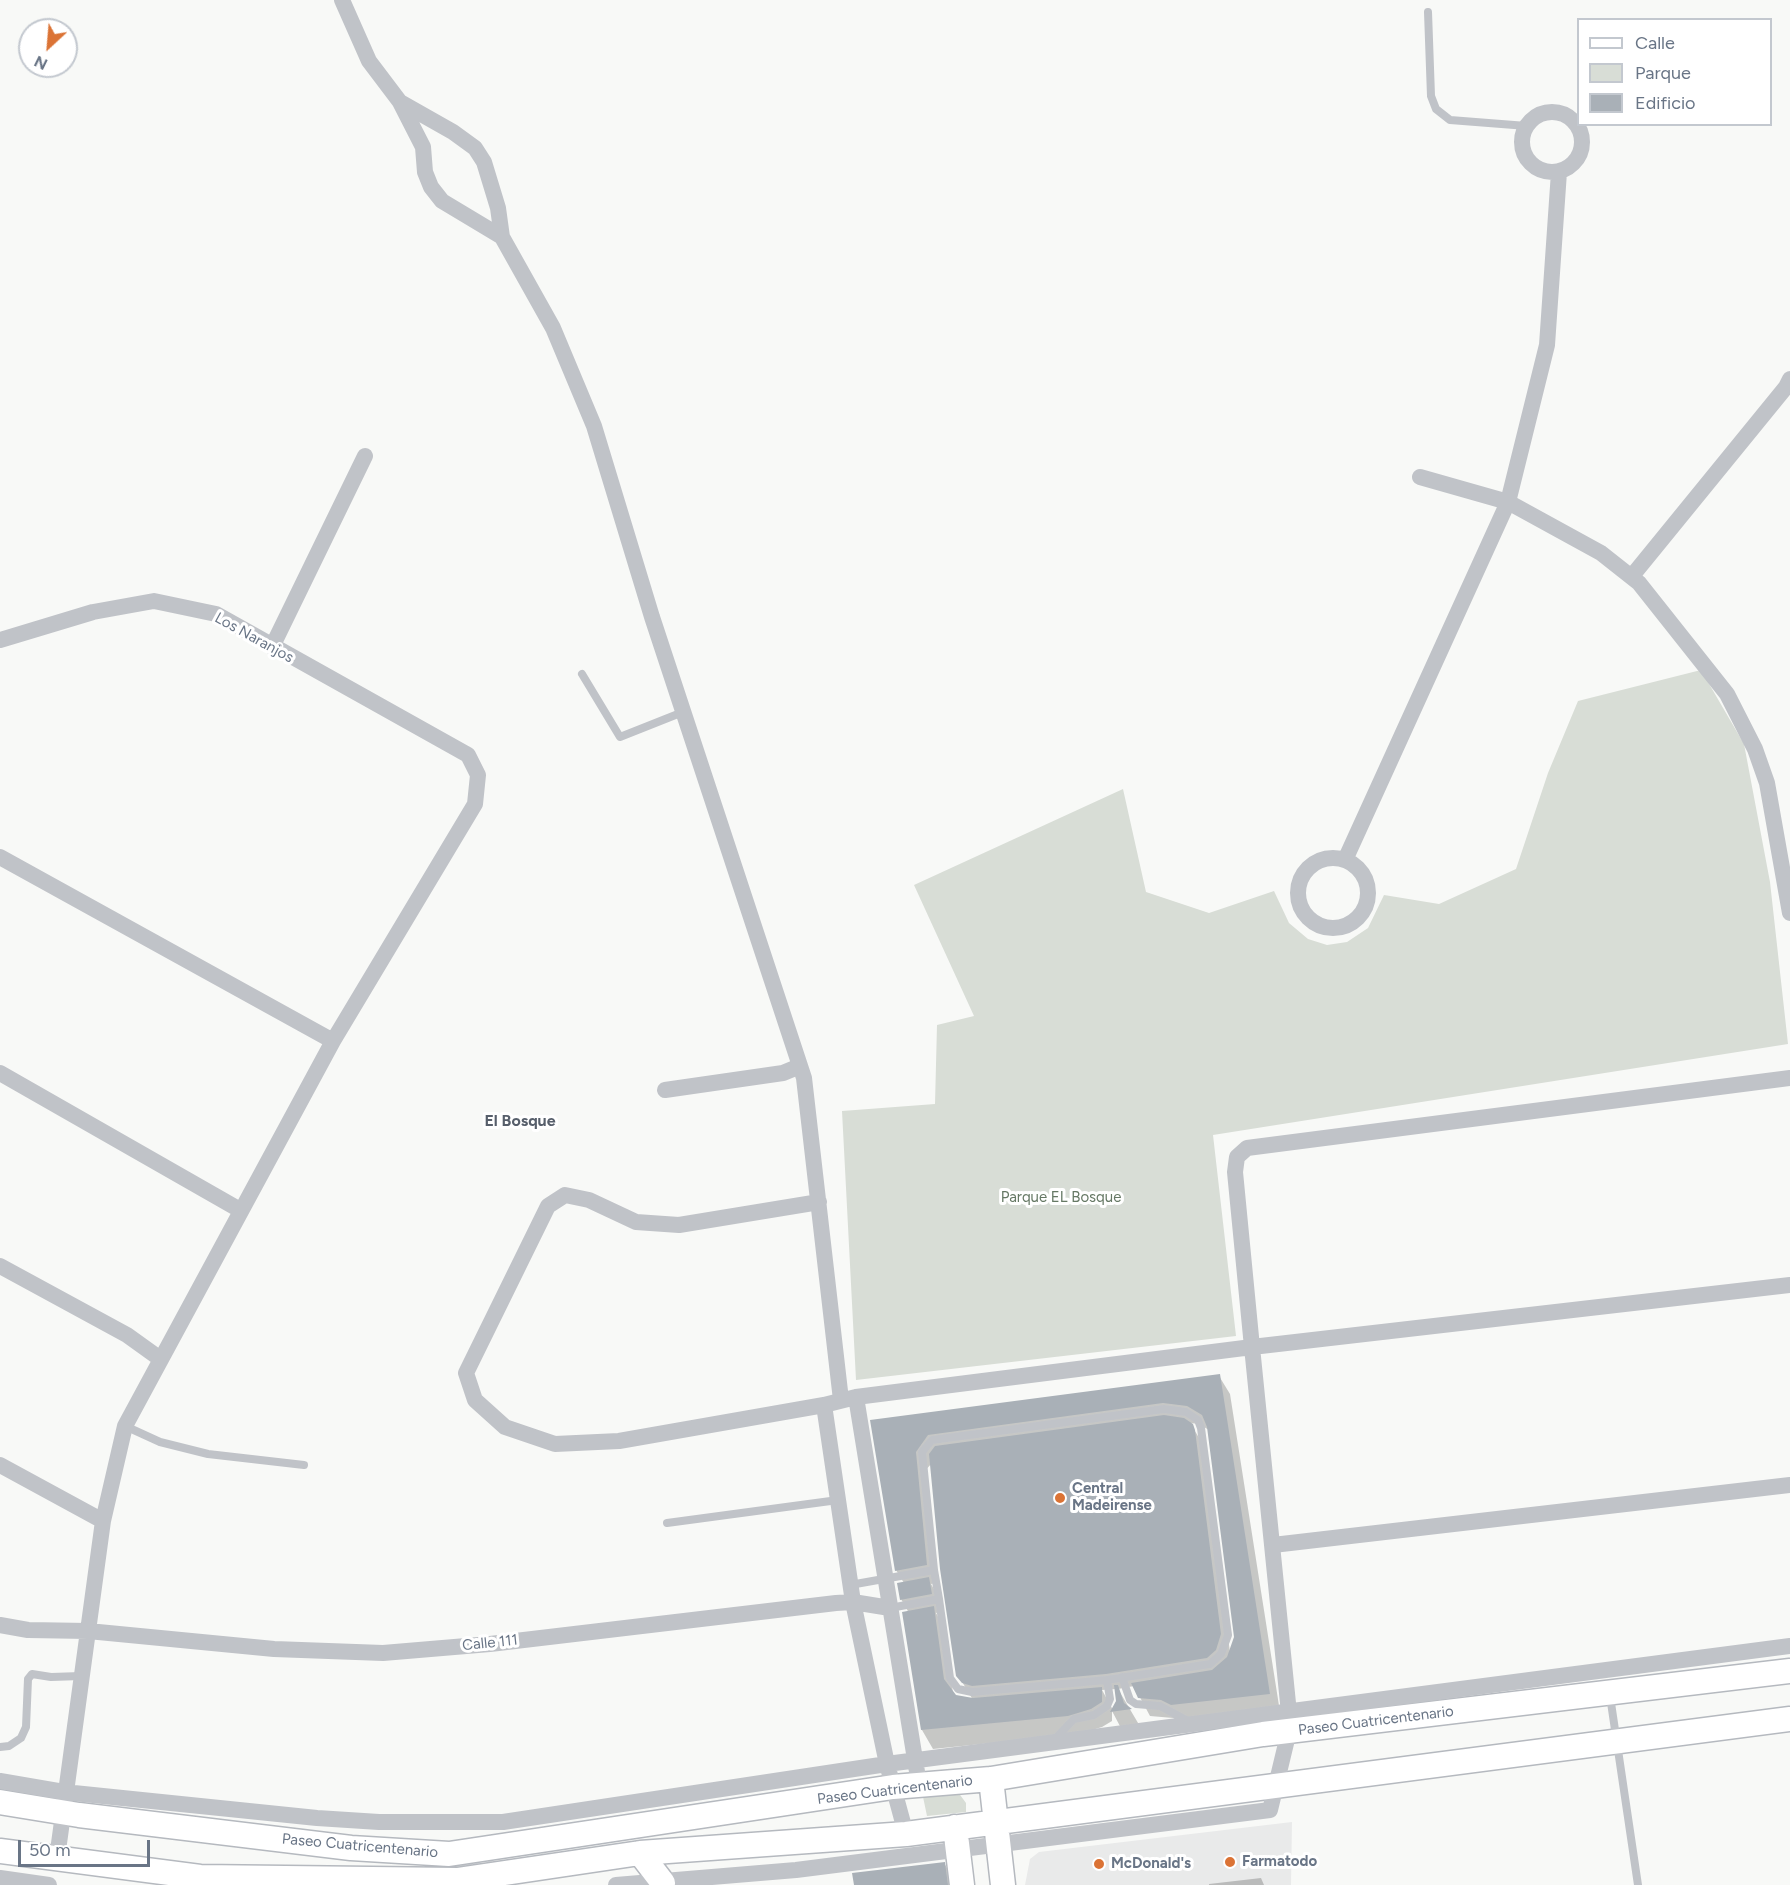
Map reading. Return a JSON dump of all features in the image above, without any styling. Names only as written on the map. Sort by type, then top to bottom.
[{"type":"street","points":[[342,0],[369,61],[400,102],[423,147],[425,172],[431,187],[442,201],[502,237]]},
{"type":"street","points":[[400,102],[453,132],[475,148],[484,162],[498,208],[502,237],[553,328],[594,426],[683,712],[800,1066],[849,1399],[885,1577],[919,1784]]},
{"type":"street","points":[[1577,124],[1571,118],[1552,112],[1533,118],[1527,126],[1522,145],[1531,163],[1539,169],[1559,172],[1568,169],[1581,154],[1582,134],[1578,126]]},
{"type":"street","points":[[423,147],[439,136],[453,132]]},
{"type":"street","points":[[1345,860],[1508,502],[1547,345],[1559,172]]},
{"type":"street","points":[[1632,576],[1786,387],[1790,379]]},
{"type":"street","points":[[272,648],[365,456]]},
{"type":"street","points":[[1420,477],[1508,502],[1601,553],[1632,576],[1678,629],[1727,694],[1755,749],[1767,783],[1790,913]]},
{"type":"street","name":"Los Naranjos","points":[[0,640],[93,612],[154,601],[216,614],[272,648],[468,754],[478,775],[476,804],[333,1041]]},
{"type":"street","points":[[0,857],[333,1041],[159,1358],[125,1426],[103,1521],[57,1858]]},
{"type":"street","points":[[1333,857],[1345,860],[1355,865],[1367,884],[1365,906],[1359,916],[1340,927],[1317,924],[1300,908],[1298,884],[1311,864],[1333,857]]},
{"type":"street","points":[[665,1090],[783,1073],[800,1066]]},
{"type":"street","points":[[0,1072],[240,1210]]},
{"type":"street","points":[[1278,1786],[1289,1722],[1235,1172],[1237,1157],[1247,1148],[1790,1078]]},
{"type":"street","points":[[819,1202],[679,1225],[636,1222],[589,1200],[566,1195],[548,1206],[466,1373],[475,1400],[505,1427],[555,1444],[619,1440],[849,1399],[1252,1347],[1790,1285]]},
{"type":"street","points":[[0,1266],[127,1335],[159,1358]]},
{"type":"street","points":[[824,1405],[853,1602],[890,1775],[906,1834]]},
{"type":"street","points":[[0,1465],[103,1521]]},
{"type":"street","points":[[1273,1545],[1790,1485]]},
{"type":"street","name":"Calle 111","points":[[0,1625],[28,1630],[88,1631],[274,1649],[383,1653],[490,1644],[853,1602],[890,1608]]},
{"type":"street","name":"Paseo Cuatricentenario","points":[[0,1802],[63,1802],[358,1821],[502,1822],[890,1775],[919,1784],[991,1779],[1289,1722],[1790,1646]]},
{"type":"street","name":"Paseo Cuatricentenario","points":[[0,1781],[63,1802],[351,1848],[449,1854],[890,1775],[914,1761],[1194,1725],[1289,1722],[1609,1694],[1790,1671]]},
{"type":"street","name":"Paseo Cuatricentenario","points":[[616,1885],[663,1883],[997,1833],[1278,1786],[1790,1719]]},
{"type":"street","points":[[991,1779],[1003,1885]]},
{"type":"street","name":"Paseo Cuatricentenario","points":[[0,1851],[200,1877],[457,1880],[640,1853],[906,1834],[957,1839]]},
{"type":"street","points":[[957,1839],[962,1885]]},
{"type":"street","points":[[640,1853],[663,1883]]},
{"type":"street","points":[[0,1878],[49,1885]]},
{"type":"lane","points":[[1428,12],[1431,96],[1436,109],[1450,120],[1527,126]]},
{"type":"lane","points":[[582,674],[620,737],[683,712]]},
{"type":"lane","points":[[1164,1409],[1186,1412],[1198,1420],[1201,1428],[1228,1635],[1221,1654],[1210,1664],[1107,1680],[972,1692],[958,1689],[950,1678],[934,1570],[922,1452],[932,1440],[1164,1409]]},
{"type":"lane","points":[[125,1426],[160,1442],[208,1454],[304,1465]]},
{"type":"lane","points":[[667,1523],[838,1500]]},
{"type":"lane","points":[[850,1585],[934,1570]]},
{"type":"lane","points":[[890,1608],[939,1599]]},
{"type":"lane","points":[[0,1747],[9,1746],[21,1738],[26,1727],[28,1678],[32,1674],[51,1677],[81,1676]]},
{"type":"lane","points":[[1122,1677],[1130,1701],[1136,1704],[1160,1706],[1194,1725]]},
{"type":"lane","points":[[1051,1743],[1074,1719],[1094,1715],[1107,1706],[1110,1699],[1107,1680]]},
{"type":"lane","points":[[1609,1694],[1638,1885]]},
{"type":"shaded area","points":[[1292,1822],[1291,1885],[1025,1885],[1030,1859],[1039,1852]]},
{"type":"green space","name":"Parque EL Bosque","points":[[1701,670],[1744,744],[1770,882],[1788,1044],[1213,1135],[1236,1336],[856,1380],[842,1111],[935,1104],[937,1025],[974,1016],[914,885],[1123,789],[1146,892],[1209,913],[1274,891],[1289,923],[1308,939],[1327,945],[1347,942],[1368,928],[1384,895],[1439,904],[1516,869],[1548,773],[1578,701]]},
{"type":"green space","points":[[955,1788],[966,1803],[966,1812],[927,1816],[922,1792]]},
{"type":"building","points":[[1220,1374],[1270,1694],[1171,1705],[1161,1700],[1138,1698],[1131,1683],[1212,1670],[1227,1657],[1234,1637],[1207,1427],[1202,1415],[1187,1406],[1163,1403],[928,1435],[916,1452],[927,1565],[895,1571],[870,1420]]},
{"type":"building","points":[[1164,1415],[1184,1418],[1193,1424],[1195,1430],[1221,1634],[1216,1650],[1207,1658],[1106,1674],[972,1686],[962,1683],[956,1676],[940,1569],[929,1454],[935,1446]]},
{"type":"building","points":[[929,1577],[932,1594],[900,1600],[897,1583]]},
{"type":"building","points":[[934,1606],[944,1679],[956,1695],[973,1698],[1102,1687],[1102,1702],[1091,1709],[1068,1716],[921,1730],[902,1612]]},
{"type":"building","points":[[1114,1685],[1118,1685],[1124,1703],[1132,1709],[1110,1712],[1116,1701]]},
{"type":"building","points":[[945,1862],[948,1885],[854,1885],[852,1873]]},
{"type":"place","name":"Central Madeirense","points":[[1060,1498]]},
{"type":"place","name":"Farmatodo","points":[[1230,1862]]},
{"type":"place","name":"McDonald's","points":[[1099,1864]]},
{"type":"district","name":"El Bosque","points":[[520,1121]]}]
